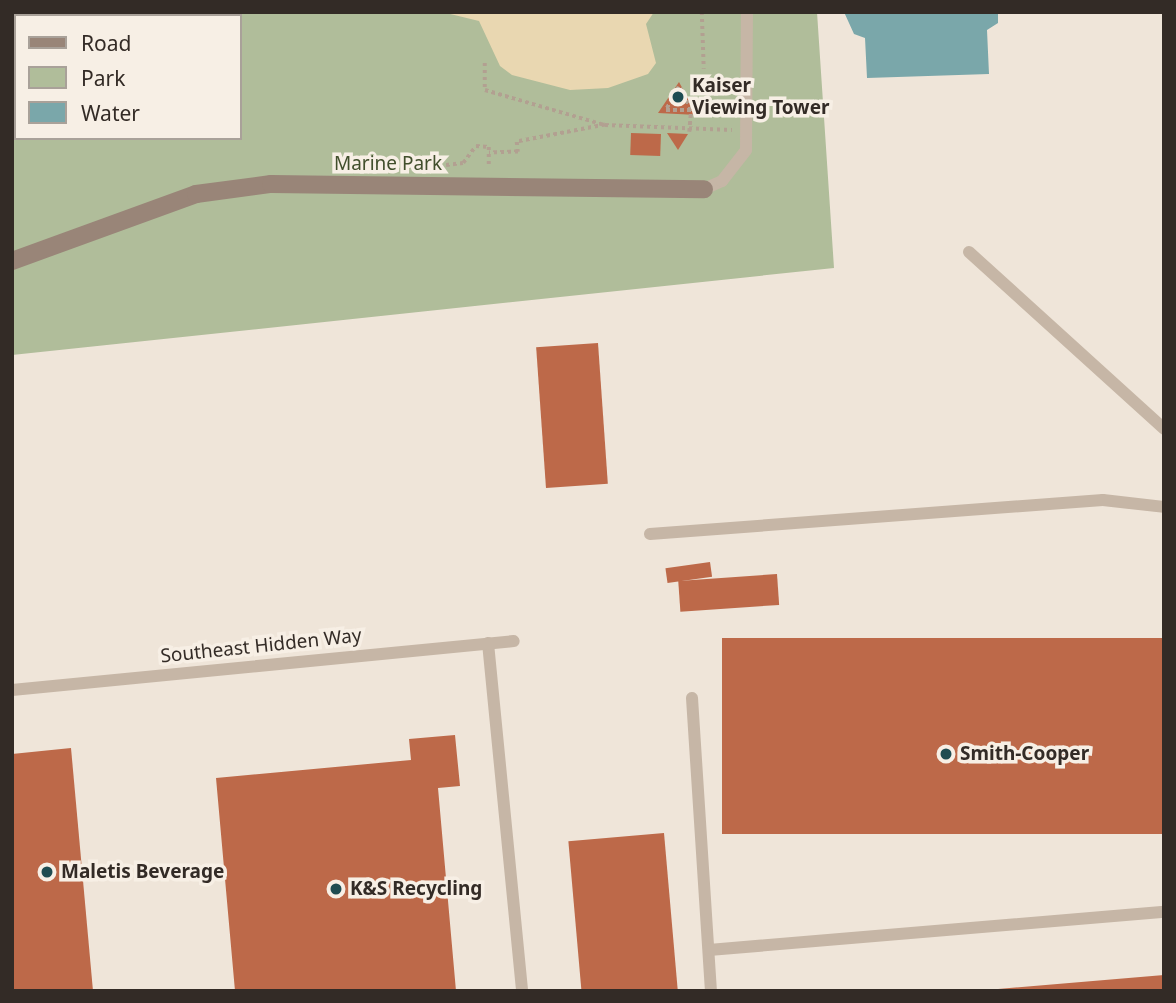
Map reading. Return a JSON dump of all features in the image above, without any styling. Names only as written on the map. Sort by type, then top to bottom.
[{"type":"street","points":[[12,261],[196,194],[271,184],[704,189]]},
{"type":"lane","points":[[704,189],[736,167],[749,130],[747,12]]},
{"type":"lane","points":[[969,252],[1164,429]]},
{"type":"lane","points":[[650,534],[1103,500],[1164,508]]},
{"type":"lane","name":"Southeast Hidden Way","points":[[12,690],[514,641]]},
{"type":"lane","points":[[488,643],[522,991]]},
{"type":"lane","points":[[692,698],[711,991]]},
{"type":"lane","points":[[709,950],[1164,912]]},
{"type":"path","points":[[702,12],[704,69]]},
{"type":"path","points":[[485,63],[485,90],[605,125],[689,132],[749,130]]},
{"type":"path","points":[[689,132],[691,110],[679,87],[666,110],[691,110]]},
{"type":"path","points":[[488,153],[518,152],[517,142],[605,125]]},
{"type":"green space","name":"Marine Park","points":[[12,12],[817,12],[834,268],[12,355]]},
{"type":"sand","points":[[442,12],[654,12],[646,24],[656,63],[648,74],[608,88],[570,90],[512,75],[500,66],[479,21]]},
{"type":"water","points":[[844,12],[998,12],[998,23],[987,30],[989,74],[867,78],[865,38],[854,34]]},
{"type":"building","name":"Kaiser Viewing Tower","points":[[679,82],[697,115],[658,113]]},
{"type":"building","points":[[631,133],[661,134],[660,156],[630,155]]},
{"type":"building","points":[[667,133],[688,134],[678,150]]},
{"type":"building","points":[[598,343],[608,484],[546,488],[536,347]]},
{"type":"building","points":[[710,562],[712,577],[668,583],[665,568]]},
{"type":"building","points":[[777,574],[779,605],[680,612],[678,581]]},
{"type":"building","name":"Smith-Cooper","points":[[722,638],[1164,638],[1164,834],[722,834]]},
{"type":"building","name":"K&S Recycling","points":[[455,735],[460,786],[438,788],[456,991],[235,991],[216,778],[411,760],[409,739]]},
{"type":"building","name":"Maletis Beverage","points":[[71,748],[93,991],[12,991],[12,754]]},
{"type":"building","points":[[664,833],[678,991],[581,991],[568,841]]},
{"type":"building","points":[[1164,975],[1164,991],[998,989]]},
{"type":"place","name":"Kaiser Viewing Tower","points":[[678,97]]},
{"type":"place","name":"Smith-Cooper","points":[[946,754]]},
{"type":"place","name":"Maletis Beverage","points":[[47,872]]},
{"type":"place","name":"K&S Recycling","points":[[336,889]]}]
